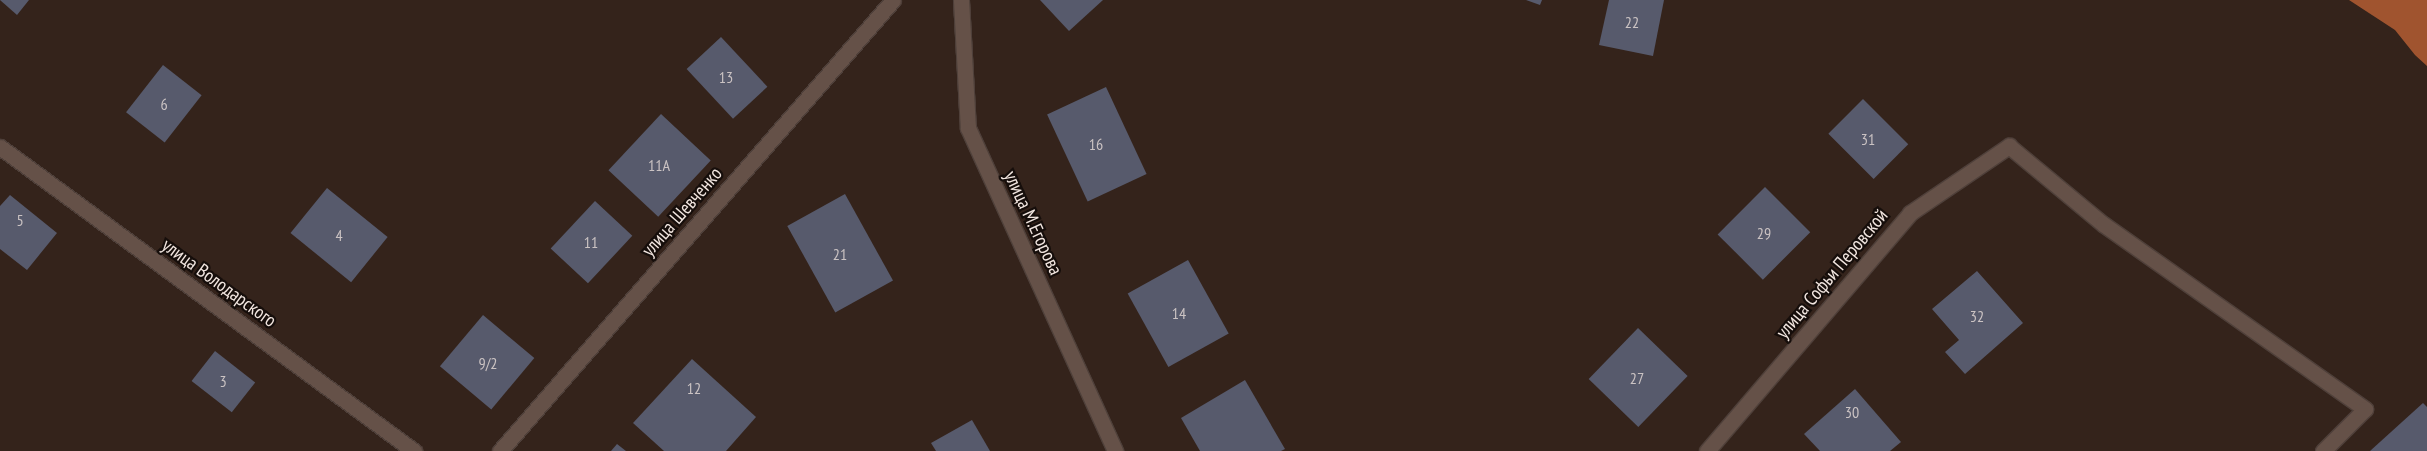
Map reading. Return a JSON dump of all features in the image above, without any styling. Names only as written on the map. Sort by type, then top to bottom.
[{"type":"street","name":"улица Шевченко","points":[[500,451],[893,0]]},
{"type":"street","name":"улица М.Егорова","points":[[961,0],[968,128],[1115,451]]},
{"type":"street","name":"улица Софьи Перовской","points":[[1707,451],[1910,213],[2009,146],[2103,224],[2365,409],[2323,451]]},
{"type":"street","name":"улица Володарского","points":[[0,147],[414,451]]},
{"type":"shaded area","points":[[2349,0],[2427,0],[2427,66],[2415,55],[2395,30]]},
{"type":"building","points":[[0,0],[29,0],[17,15]]},
{"type":"building","points":[[1040,0],[1103,0],[1069,31]]},
{"type":"building","points":[[1526,0],[1542,0],[1540,5]]},
{"type":"building","points":[[1609,0],[1664,0],[1653,56],[1599,45]]},
{"type":"building","points":[[721,37],[767,87],[733,119],[687,69]]},
{"type":"building","points":[[163,65],[202,95],[165,142],[126,112]]},
{"type":"building","points":[[1106,87],[1147,174],[1088,201],[1047,114]]},
{"type":"building","points":[[1863,99],[1908,144],[1874,179],[1828,134]]},
{"type":"building","points":[[661,114],[711,160],[658,217],[608,170]]},
{"type":"building","points":[[1765,187],[1810,232],[1763,280],[1718,234]]},
{"type":"building","points":[[327,188],[388,237],[351,282],[290,233]]},
{"type":"building","points":[[845,194],[893,281],[835,313],[787,226]]},
{"type":"building","points":[[10,195],[57,233],[27,270],[0,249],[0,206]]},
{"type":"building","points":[[595,201],[632,236],[588,283],[551,249]]},
{"type":"building","points":[[1188,260],[1229,333],[1168,367],[1128,293]]},
{"type":"building","points":[[1977,271],[2023,323],[1965,374],[1945,352],[1959,340],[1932,309]]},
{"type":"building","points":[[483,315],[534,358],[491,409],[440,366]]},
{"type":"building","points":[[1638,328],[1688,376],[1638,427],[1589,379]]},
{"type":"building","points":[[215,351],[255,382],[232,412],[192,381]]},
{"type":"building","points":[[692,359],[756,417],[726,451],[664,451],[633,423]]},
{"type":"building","points":[[1245,380],[1285,449],[1281,451],[1200,451],[1181,418]]},
{"type":"building","points":[[1855,389],[1901,442],[1890,451],[1820,451],[1804,434]]},
{"type":"building","points":[[2423,403],[2427,407],[2427,451],[2370,451]]},
{"type":"building","points":[[972,420],[990,451],[936,451],[931,443]]},
{"type":"building","points":[[617,444],[626,451],[611,451]]}]
